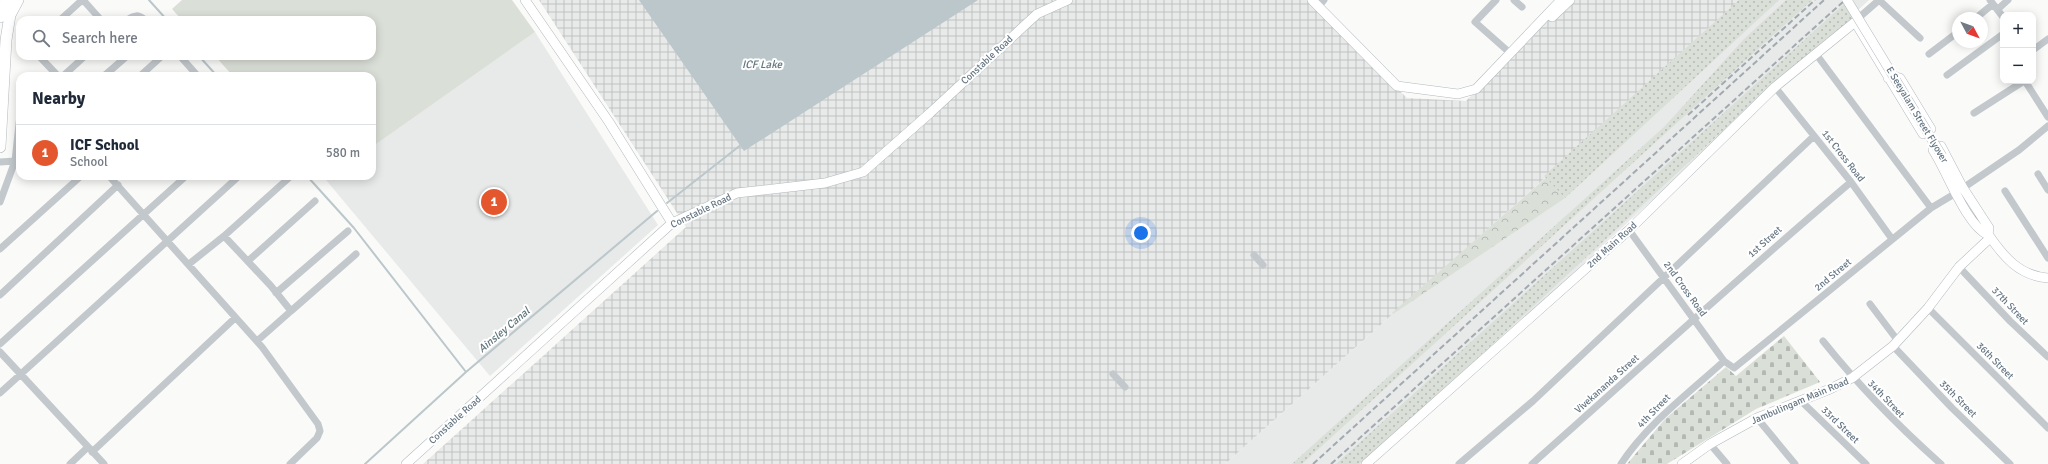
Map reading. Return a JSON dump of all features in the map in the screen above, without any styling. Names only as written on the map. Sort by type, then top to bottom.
[{"type":"main road","points":[[0,17],[6,0]]},
{"type":"main road","points":[[0,147],[6,40],[10,15],[18,0]]},
{"type":"street","points":[[525,0],[609,122],[672,223]]},
{"type":"street","name":"Constable Road","points":[[406,464],[672,223],[737,193],[824,182],[862,172],[1037,14],[1068,0]]},
{"type":"street","points":[[1496,0],[1475,22],[1510,54]]},
{"type":"street","points":[[1514,0],[1522,7]]},
{"type":"street","points":[[1318,2],[1397,86],[1458,94],[1476,89],[1561,0]]},
{"type":"street","points":[[1532,30],[1555,15],[1570,0]]},
{"type":"street","name":"E Seeyalam Street Flyover","points":[[1847,0],[1988,235]]},
{"type":"street","points":[[1920,38],[1879,0],[1854,22],[1960,190],[1980,231],[1988,235],[2003,255],[2026,274],[2048,278]]},
{"type":"street","points":[[1984,12],[1994,4],[2008,0]]},
{"type":"street","points":[[64,16],[80,2],[84,2],[97,16]]},
{"type":"street","points":[[1994,4],[2000,13]]},
{"type":"street","name":"2nd Main Road","points":[[1366,464],[1629,230],[1776,87],[1854,22]]},
{"type":"street","points":[[1947,75],[2000,36]]},
{"type":"street","points":[[1929,54],[1952,37]]},
{"type":"street","points":[[2036,48],[2048,39]]},
{"type":"street","points":[[1816,54],[1931,208]]},
{"type":"street","points":[[43,60],[54,72]]},
{"type":"street","points":[[67,72],[80,60]]},
{"type":"street","points":[[109,72],[123,60]]},
{"type":"street","points":[[144,72],[158,60]]},
{"type":"street","points":[[183,60],[193,72]]},
{"type":"street","points":[[1974,113],[2020,84]]},
{"type":"street","points":[[2027,84],[2048,117]]},
{"type":"street","name":"1st Cross Road","points":[[1776,87],[1892,239]]},
{"type":"street","points":[[1960,190],[2019,150],[2048,126]]},
{"type":"street","points":[[1459,464],[1533,401],[1814,136]]},
{"type":"street","points":[[0,162],[16,159]]},
{"type":"street","points":[[0,202],[16,164]]},
{"type":"street","points":[[2038,174],[2048,190]]},
{"type":"street","points":[[0,249],[76,180]]},
{"type":"street","points":[[113,180],[257,341],[281,371],[318,424],[320,431],[316,438],[290,464]]},
{"type":"street","points":[[0,344],[143,213],[181,180]]},
{"type":"street","points":[[0,393],[235,180]]},
{"type":"street","points":[[189,264],[224,236],[287,180]]},
{"type":"street","name":"1st Street","points":[[1694,318],[1850,182]]},
{"type":"street","points":[[0,295],[118,186]]},
{"type":"street","name":"2nd Street","points":[[1724,361],[1734,368],[1931,208],[1960,190]]},
{"type":"street","points":[[2005,191],[2048,258]]},
{"type":"street","points":[[248,261],[315,201]]},
{"type":"street","name":"2nd Cross Road","points":[[1629,230],[1724,361]]},
{"type":"street","points":[[276,293],[348,231]]},
{"type":"street","name":"Jambulingam Main Road","points":[[1682,464],[1710,444],[1757,418],[1852,378],[1895,344],[1928,308],[1959,267],[1988,235]]},
{"type":"street","points":[[224,236],[248,261],[291,311]]},
{"type":"street","points":[[257,341],[356,254]]},
{"type":"street","points":[[1254,255],[1264,265]]},
{"type":"street","name":"37th Street","points":[[1959,267],[2010,321],[2048,357]]},
{"type":"street","name":"35th Street","points":[[1870,304],[1895,344],[1927,382],[2010,464]]},
{"type":"street","name":"36th Street","points":[[1928,308],[2048,428]]},
{"type":"street","points":[[70,464],[90,450],[235,318]]},
{"type":"street","name":"Vivekananda Street","points":[[1532,464],[1659,352],[1694,318]]},
{"type":"street","name":"34th Street","points":[[1823,341],[1852,378],[1899,427],[1941,464]]},
{"type":"street","points":[[0,352],[104,464]]},
{"type":"street","name":"4th Street","points":[[1621,464],[1629,452],[1665,412],[1724,361]]},
{"type":"street","points":[[1113,374],[1125,387]]},
{"type":"street","name":"33rd Street","points":[[1800,400],[1866,464]]},
{"type":"street","points":[[1757,418],[1795,464]]},
{"type":"street","points":[[1710,444],[1727,464]]},
{"type":"shaded area","points":[[539,0],[1307,0],[1407,98],[1466,101],[1565,0],[1744,0],[1225,464],[423,464],[686,227]]},
{"type":"shaded area","points":[[1744,0],[1869,0],[1366,464],[1225,464]]},
{"type":"shaded area","points":[[535,32],[658,225],[490,376],[326,180],[376,180],[376,144]]},
{"type":"green space","points":[[182,0],[512,0],[535,32],[376,144],[376,72],[229,72],[219,60],[376,60],[376,16],[178,16],[172,9]]},
{"type":"green space","points":[[1739,0],[1779,0],[1565,198],[1544,176]]},
{"type":"green space","points":[[1786,0],[1812,0],[1302,464],[1292,464],[1664,127],[1744,39]]},
{"type":"green space","points":[[1844,4],[1855,17],[1772,85],[1415,416],[1359,464],[1336,464]]},
{"type":"green space","points":[[1546,178],[1565,198],[1393,314],[1392,313]]},
{"type":"green space","points":[[1784,336],[1820,382],[1756,409],[1667,464],[1627,464],[1665,419],[1726,367],[1736,376]]},
{"type":"water","name":"ICF Lake","points":[[639,0],[978,0],[744,151]]},
{"type":"waterway","points":[[149,0],[163,16]]},
{"type":"waterway","points":[[203,60],[213,72]]},
{"type":"waterway","name":"Ainsley Canal","points":[[667,203],[742,144]]},
{"type":"waterway","points":[[311,180],[354,228],[466,372]]},
{"type":"waterway","name":"Ainsley Canal","points":[[365,464],[466,372],[657,211]]},
{"type":"railway","points":[[1688,115],[1815,0]]},
{"type":"railway","points":[[1313,464],[1824,0]]},
{"type":"railway","points":[[1331,464],[1845,0]]},
{"type":"place","name":"ICF School","points":[[494,202]]}]
